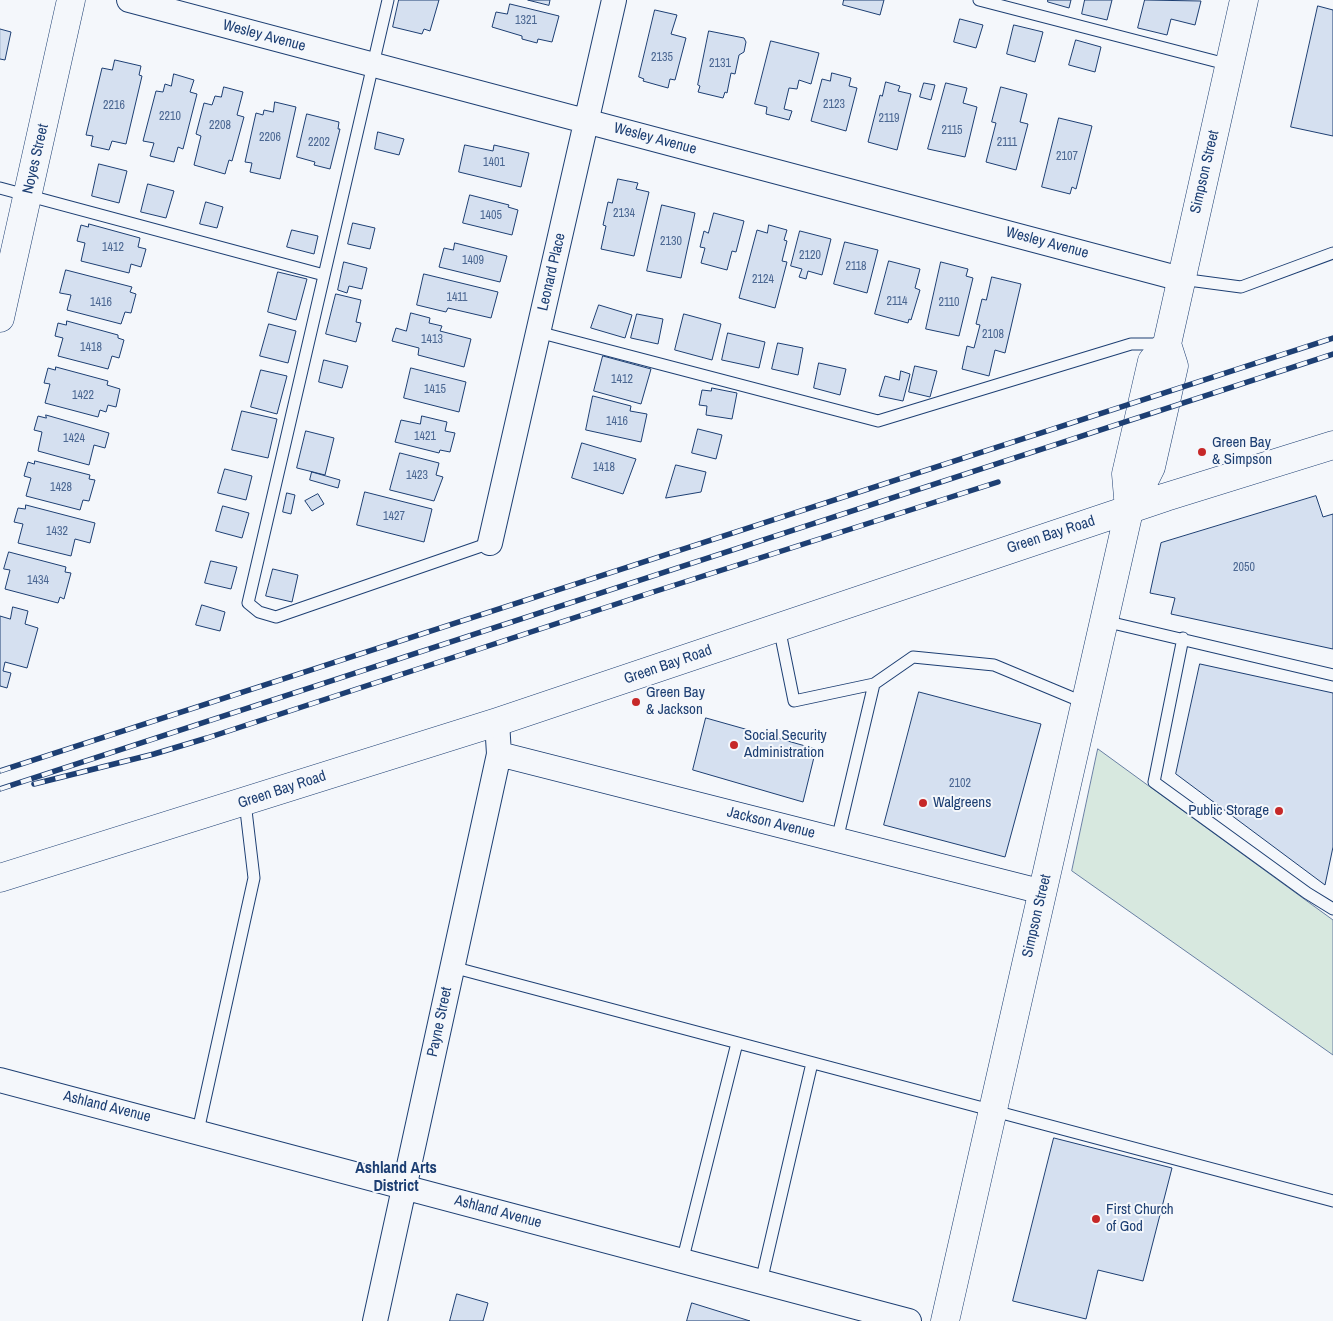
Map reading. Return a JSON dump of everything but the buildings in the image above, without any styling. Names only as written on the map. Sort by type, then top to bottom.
[{"type":"street","name":"Noyes Street","points":[[0,318],[71,0]]},
{"type":"street","name":"Wesley Avenue","points":[[129,0],[1181,279]]},
{"type":"street","name":"Leonard Place","points":[[490,543],[614,0]]},
{"type":"street","name":"Simpson Street","points":[[945,1321],[1129,510],[1126,474],[1128,465],[1152,361],[1167,344],[1244,0]]},
{"type":"street","name":"Green Bay Road","points":[[0,878],[497,722],[1129,510],[1333,445]]},
{"type":"street","name":"Payne Street","points":[[374,1321],[499,754],[497,722]]},
{"type":"street","name":"Jackson Avenue","points":[[499,754],[1043,892]]},
{"type":"street","name":"Ashland Avenue","points":[[0,1080],[909,1321]]},
{"type":"lane","points":[[388,0],[248,603],[258,612],[276,617],[490,543]]},
{"type":"lane","points":[[979,0],[1230,65]]},
{"type":"lane","points":[[0,188],[324,275]]},
{"type":"lane","points":[[1181,279],[1242,287],[1333,253]]},
{"type":"lane","points":[[538,332],[878,421],[1131,344],[1167,344]]},
{"type":"lane","points":[[1104,621],[1183,638],[1333,675]]},
{"type":"lane","points":[[780,627],[794,701],[874,684],[913,657],[994,665],[1085,702]]},
{"type":"lane","points":[[1183,638],[1154,782],[1307,894],[1333,909]]},
{"type":"lane","points":[[837,840],[874,684]]},
{"type":"lane","points":[[198,1131],[254,878],[245,802]]},
{"type":"lane","points":[[452,967],[1333,1201]]},
{"type":"lane","points":[[682,1262],[737,1043]]},
{"type":"lane","points":[[761,1282],[812,1063]]},
{"type":"shaded area","points":[[1098,749],[1333,920],[1333,1055],[1072,871]]},
{"type":"railway","points":[[0,771],[1333,338]]},
{"type":"railway","points":[[0,789],[1333,354]]},
{"type":"railway","points":[[34,784],[154,754],[207,738],[650,593],[998,482]]},
{"type":"place","name":"Green Bay & Simpson","points":[[1202,452]]},
{"type":"place","name":"Green Bay & Jackson","points":[[636,702]]},
{"type":"place","name":"Social Security Administration","points":[[734,745]]},
{"type":"place","name":"Walgreens","points":[[923,803]]},
{"type":"place","name":"Public Storage","points":[[1279,811]]},
{"type":"place","name":"First Church of God","points":[[1096,1219]]},
{"type":"district","name":"Ashland Arts District","points":[[396,1178]]}]
